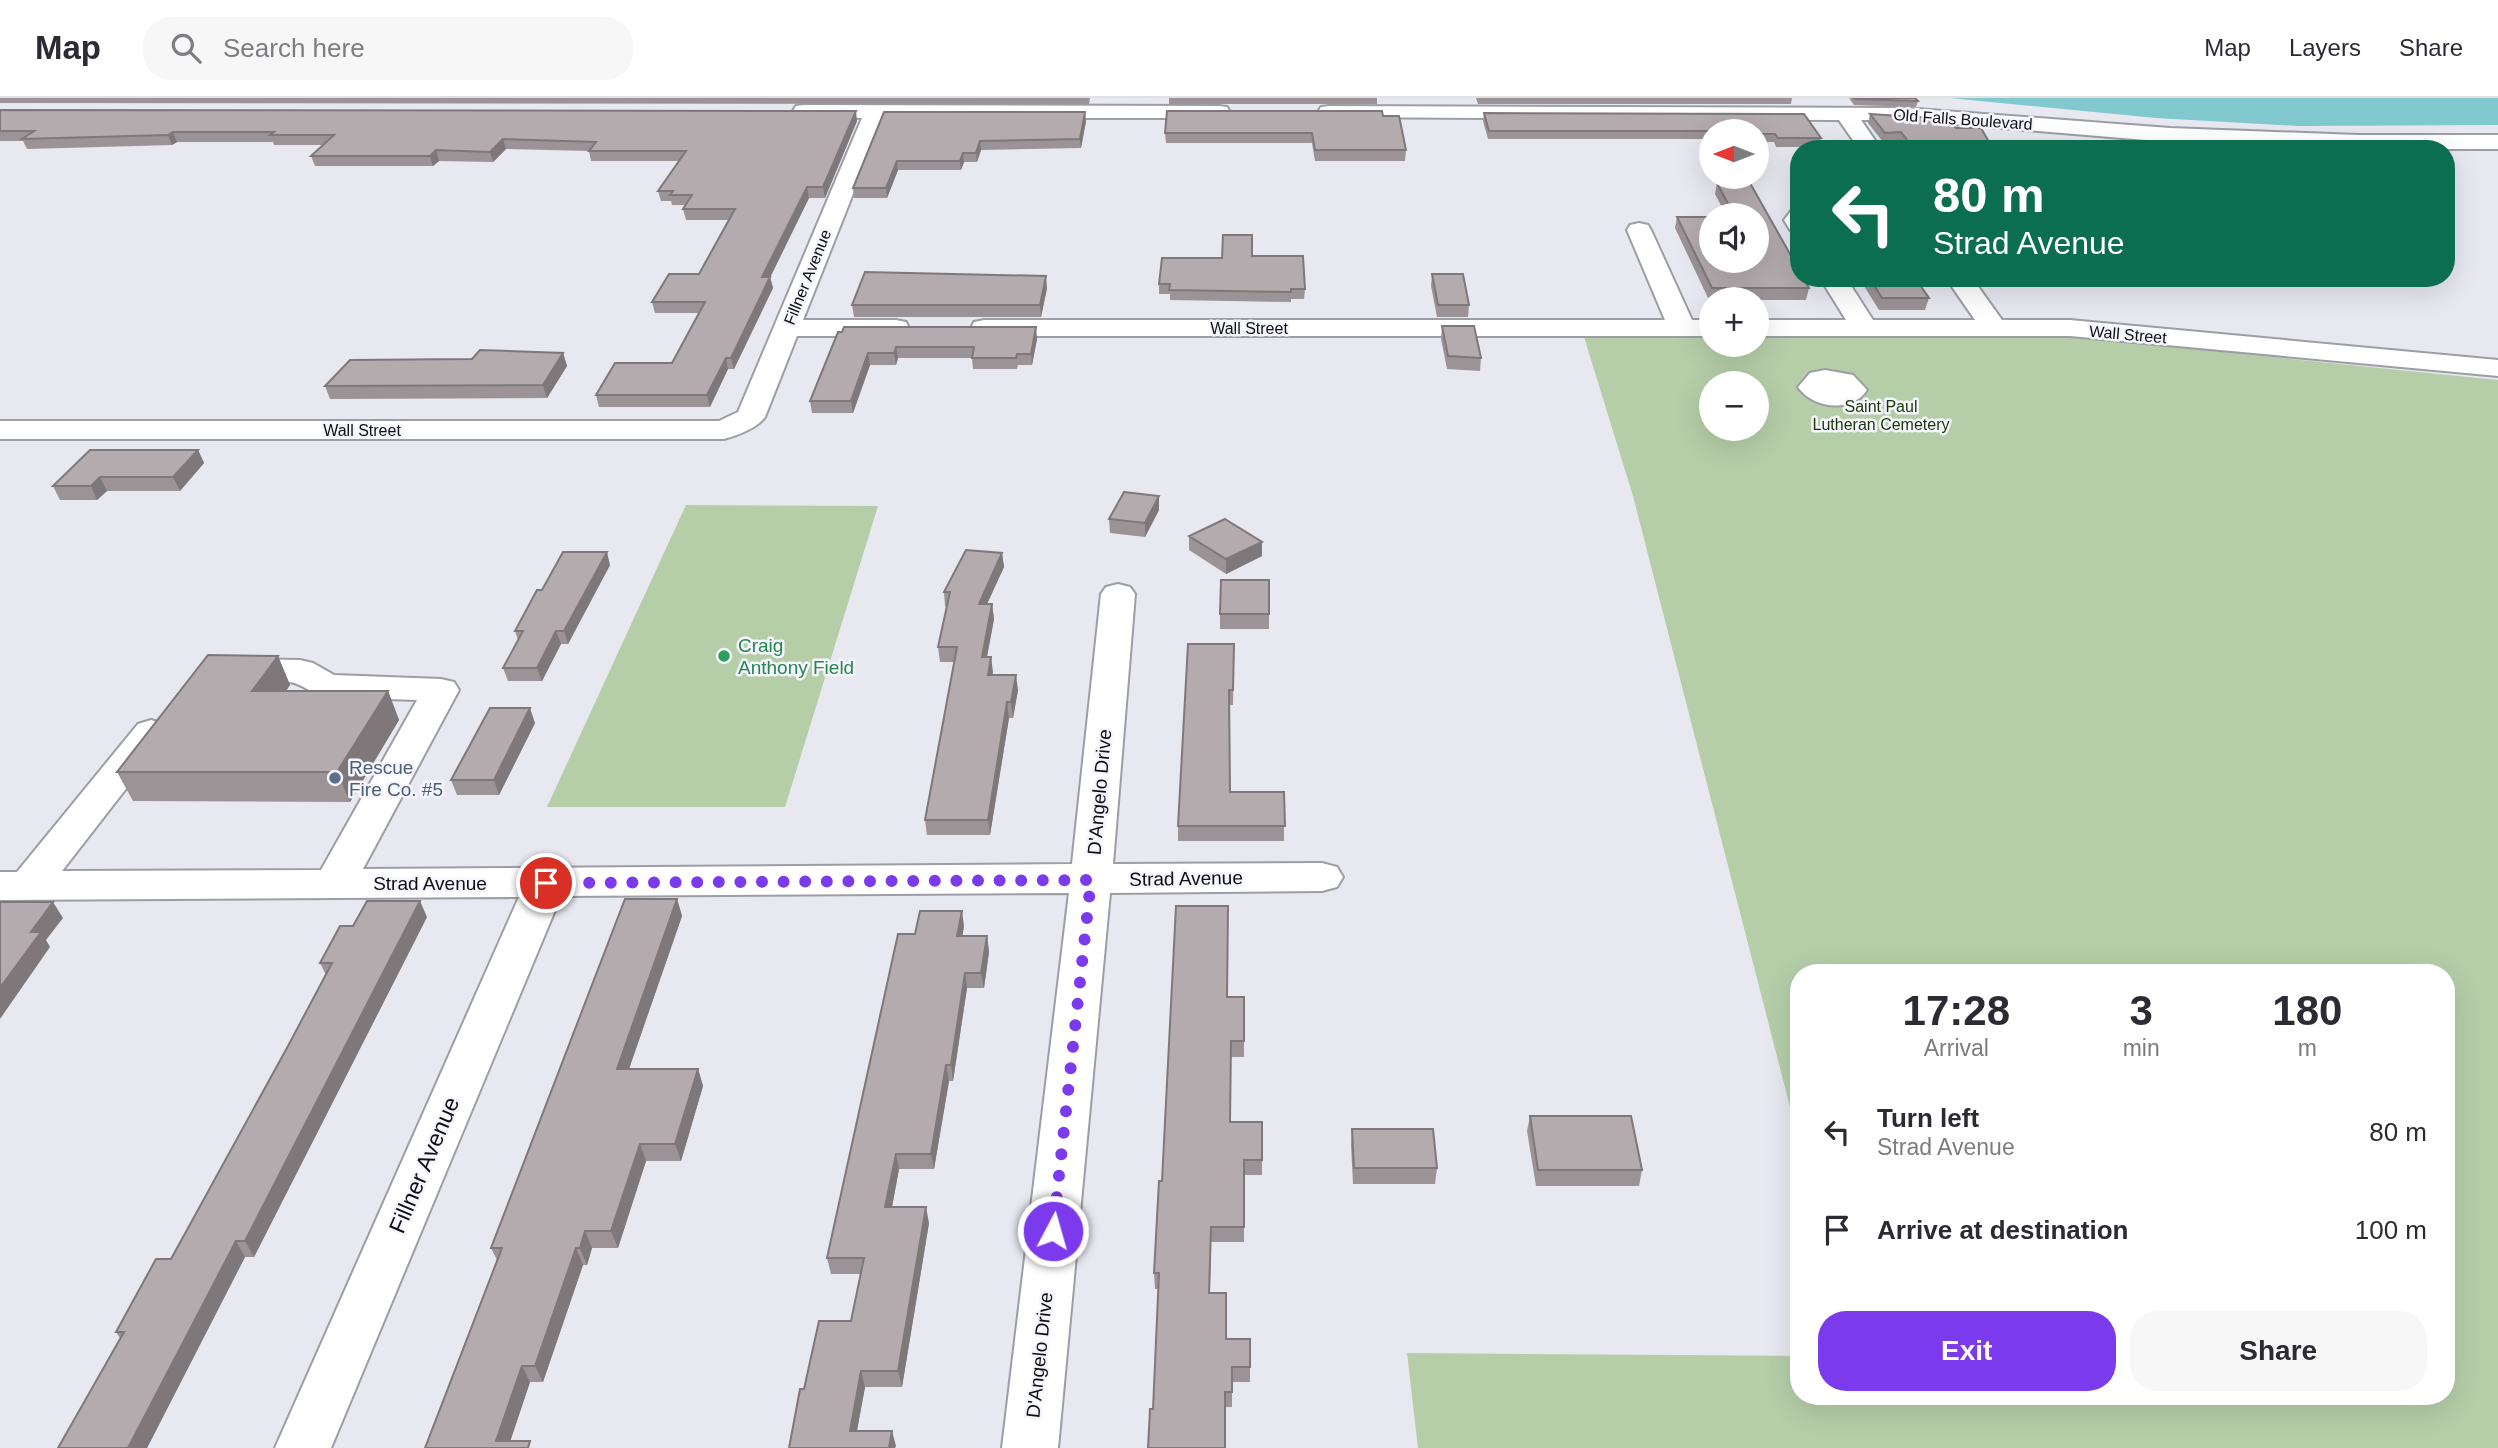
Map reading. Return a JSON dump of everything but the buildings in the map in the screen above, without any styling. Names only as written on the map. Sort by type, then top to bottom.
[{"type":"street","points":[[778,111],[875,111],[996,105],[1235,107]]},
{"type":"street","name":"Old Falls Boulevard","points":[[1310,112],[1400,105],[1927,115],[2157,140]]},
{"type":"street","name":"Fillner Avenue","points":[[724,429],[750,417],[875,111]]},
{"type":"street","points":[[1845,113],[1864,140]]},
{"type":"street","name":"Old Falls Boulevard","points":[[2455,143],[2498,142]]},
{"type":"street","points":[[1639,230],[1682,328]]},
{"type":"street","points":[[1839,287],[1865,328]]},
{"type":"street","points":[[1965,287],[1994,328]]},
{"type":"street","points":[[1799,327],[1826,379]]},
{"type":"street","points":[[786,328],[926,328]]},
{"type":"street","name":"Wall Street","points":[[954,328],[1699,328]]},
{"type":"street","name":"Wall Street","points":[[1769,328],[2070,328],[2498,368]]},
{"type":"street","name":"Wall Street","points":[[0,430],[724,429]]},
{"type":"street","name":"D'Angelo Drive","points":[[1030,1448],[1091,880],[1118,594]]},
{"type":"street","points":[[199,670],[289,670],[310,675],[315,681],[326,685],[441,690],[334,884]]},
{"type":"street","points":[[14,886],[175,702]]},
{"type":"street","name":"Strad Avenue","points":[[14,886],[1322,877]]},
{"type":"street","name":"Fillner Avenue","points":[[303,1448],[546,883]]},
{"type":"green space","name":"Saint Paul Lutheran Cemetery","points":[[2054,335],[2498,380],[2498,1448],[1418,1448],[1407,1353],[1790,1356],[1790,1405],[2455,1405],[2455,964],[1790,964],[1790,1107],[1633,496],[1584,337],[1699,336],[1699,357],[1769,357],[1769,336]]},
{"type":"green space","name":"Craig Anthony Field","points":[[686,505],[878,506],[785,807],[547,807]]},
{"type":"water","points":[[1950,98],[2498,98],[2498,125],[2299,126],[2156,118]]},
{"type":"place","name":"Craig Anthony Field","points":[[724,656]]},
{"type":"place","name":"Rescue Fire Co. #5","points":[[335,778]]},
{"type":"route","points":[[546,883],[1091,880],[1053,1231]]}]
